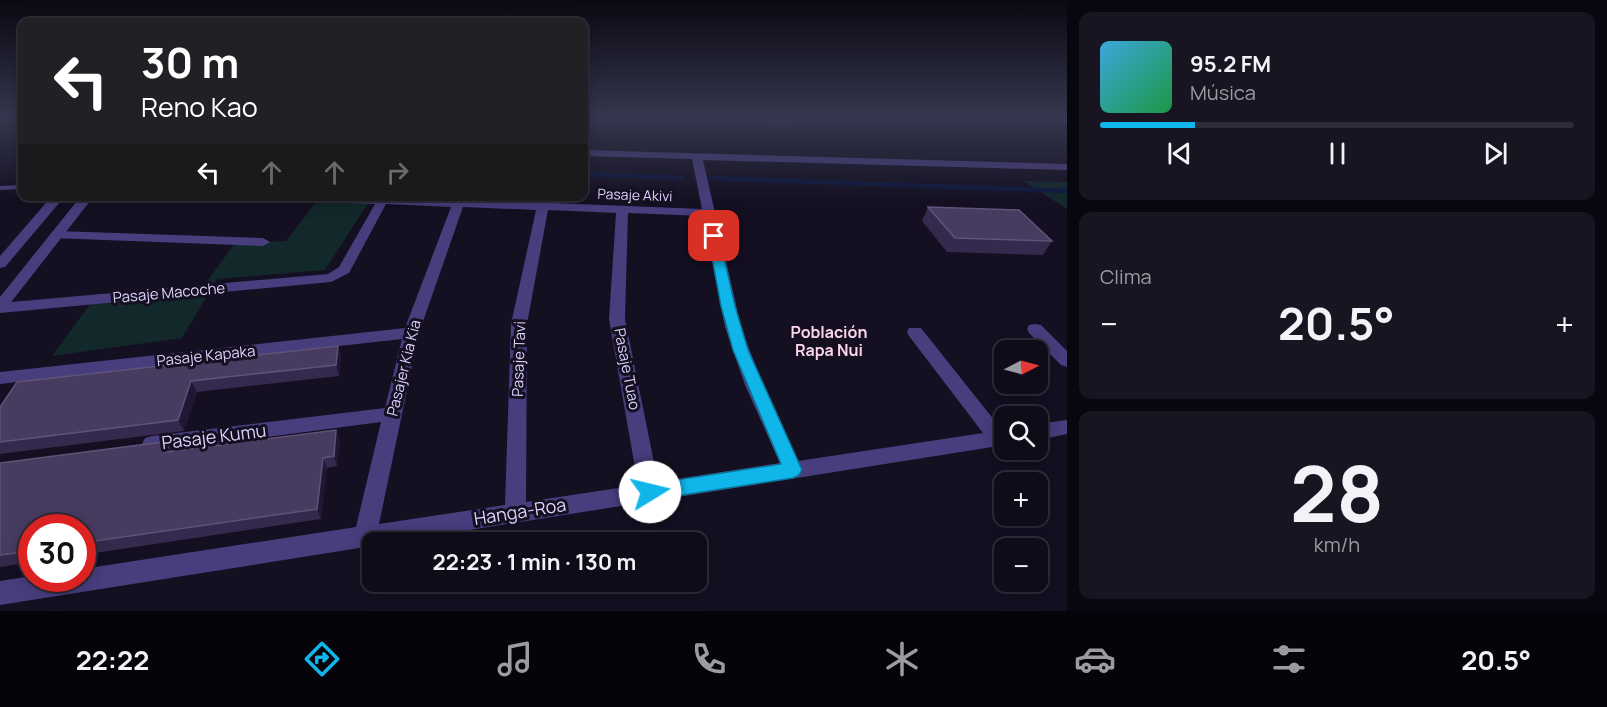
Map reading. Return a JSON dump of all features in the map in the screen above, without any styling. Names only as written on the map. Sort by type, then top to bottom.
[{"type":"street","points":[[588,153],[1067,166]]},
{"type":"street","points":[[697,156],[728,306],[741,350],[793,470]]},
{"type":"street","points":[[0,264],[55,201]]},
{"type":"street","points":[[0,308],[5,295],[84,201]]},
{"type":"street","name":"Pasaje Akivi","points":[[382,201],[709,213]]},
{"type":"street","name":"Pasaje Macoche","points":[[0,308],[337,276],[344,270],[382,201]]},
{"type":"street","name":"Pasajer Kia Kia","points":[[366,532],[411,333],[458,204]]},
{"type":"street","name":"Pasaje Tavi","points":[[515,513],[519,324],[543,207]]},
{"type":"street","name":"Pasaje Tuao","points":[[621,210],[617,319],[650,492]]},
{"type":"street","points":[[57,235],[263,242]]},
{"type":"street","points":[[1035,329],[1067,361]]},
{"type":"street","points":[[915,332],[994,428]]},
{"type":"street","name":"Pasaje Kapaka","points":[[0,378],[411,333]]},
{"type":"street","name":"Pasaje Kumu","points":[[130,447],[391,414]]},
{"type":"street","points":[[1048,430],[1067,427]]},
{"type":"street","name":"Hanga-Roa","points":[[391,532],[994,438]]},
{"type":"street","name":"Hanga-Roa","points":[[0,593],[362,536]]},
{"type":"lane","points":[[0,188],[18,188]]},
{"type":"green space","points":[[1024,181],[1067,182],[1067,209]]},
{"type":"green space","points":[[316,202],[369,202],[325,270],[217,279],[182,338],[52,356],[90,304],[200,291],[235,243],[286,241]]},
{"type":"building","points":[[928,207],[1019,210],[1052,241],[955,238]]},
{"type":"building","points":[[338,346],[336,365],[191,381],[178,420],[0,442],[0,407],[17,382]]},
{"type":"building","points":[[336,430],[334,456],[323,458],[317,509],[96,541],[96,514],[18,514],[18,553],[0,555],[0,463],[171,441],[166,452]]},
{"type":"waterway","points":[[588,174],[682,178]]},
{"type":"waterway","points":[[710,178],[1067,191]]},
{"type":"district","name":"Población Rapa Nui","points":[[829,341]]},
{"type":"route","points":[[650,492],[793,470],[754,385],[733,327],[714,236]]}]
